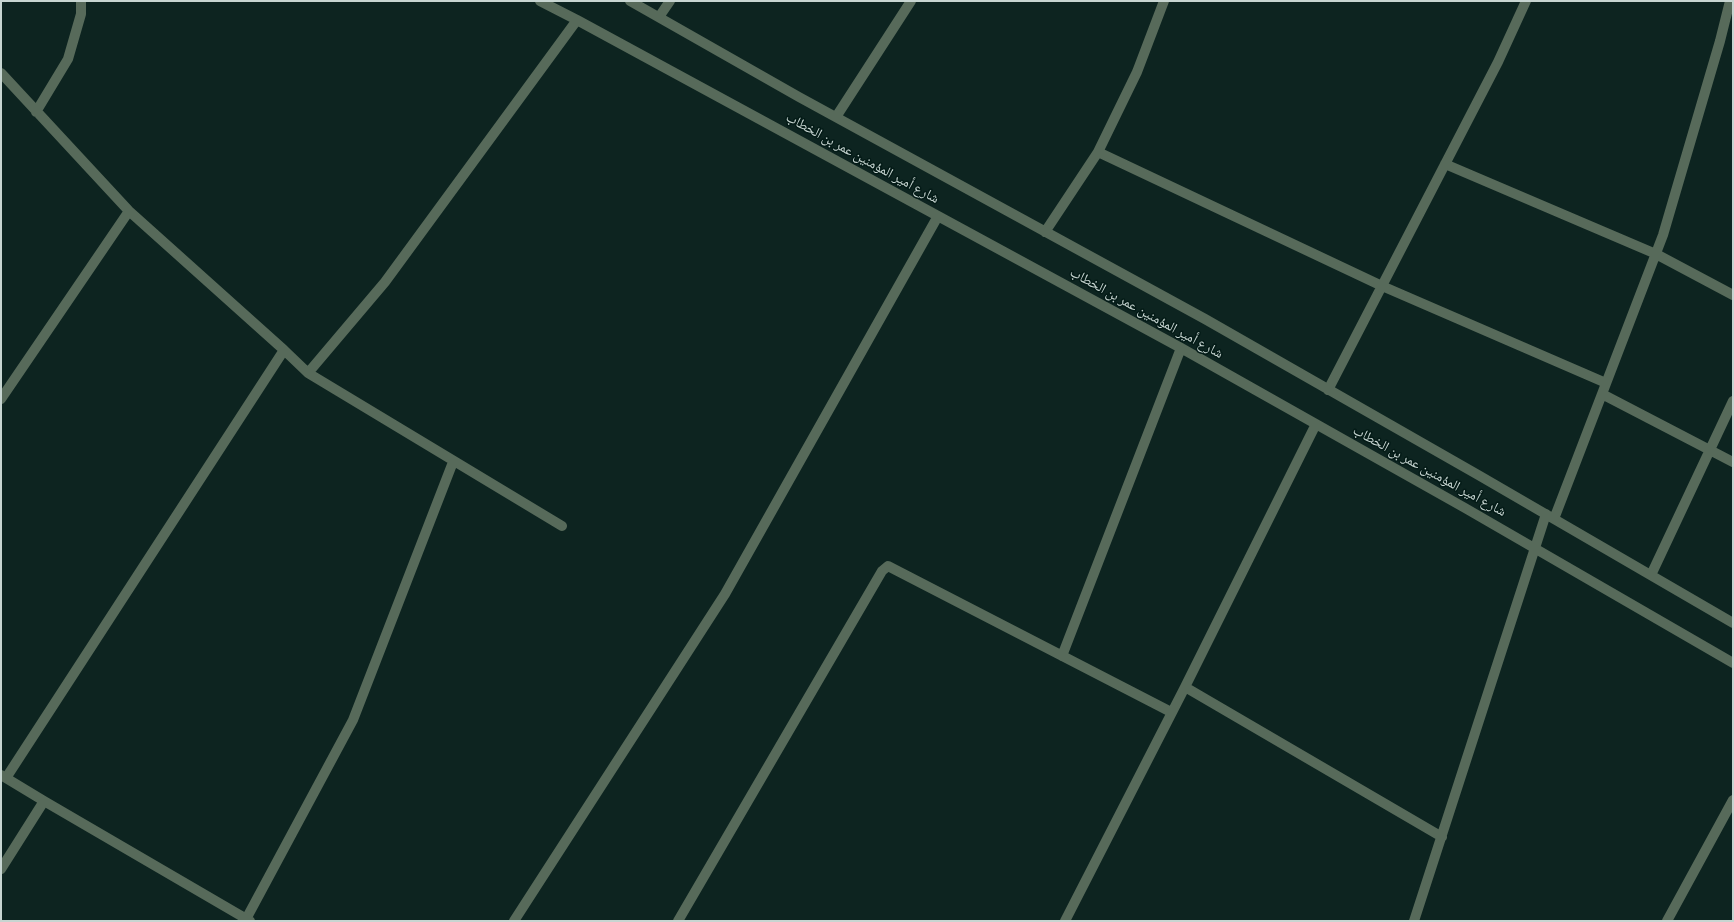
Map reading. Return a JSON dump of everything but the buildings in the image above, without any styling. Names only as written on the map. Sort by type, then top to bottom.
[{"type":"street","points":[[36,112],[68,59],[81,14],[81,1]]},
{"type":"street","name":"شارع أمير المؤمنين عمر بن الخطاب","points":[[540,1],[578,20],[1181,348],[1534,548],[1733,663]]},
{"type":"street","name":"شارع أمير المؤمنين عمر بن الخطاب","points":[[630,1],[836,117],[1205,319],[1733,623]]},
{"type":"street","points":[[659,17],[670,1]]},
{"type":"street","points":[[836,117],[911,1]]},
{"type":"street","points":[[1045,232],[1098,152],[1136,72],[1164,1]]},
{"type":"street","points":[[1328,390],[1498,62],[1526,1]]},
{"type":"street","points":[[1414,921],[1534,548],[1550,517],[1602,394],[1663,235],[1720,41],[1730,1]]},
{"type":"street","points":[[308,373],[385,282],[578,20]]},
{"type":"street","points":[[1,73],[129,211],[308,373],[453,462],[562,526]]},
{"type":"street","points":[[1098,152],[1382,286],[1606,383]]},
{"type":"street","points":[[1445,164],[1656,254],[1733,295]]},
{"type":"street","points":[[1,399],[129,211]]},
{"type":"street","points":[[514,921],[725,594],[938,216]]},
{"type":"street","points":[[1062,656],[1181,348]]},
{"type":"street","points":[[284,350],[4,776],[247,920],[353,720],[453,462]]},
{"type":"street","points":[[1602,394],[1733,462]]},
{"type":"street","points":[[1651,575],[1733,401]]},
{"type":"street","points":[[1065,921],[1185,687],[1316,424]]},
{"type":"street","points":[[678,921],[882,571],[888,566],[1171,712]]},
{"type":"street","points":[[1185,687],[1442,837]]},
{"type":"street","points":[[1667,921],[1733,800]]},
{"type":"street","points":[[1,869],[44,801]]}]
